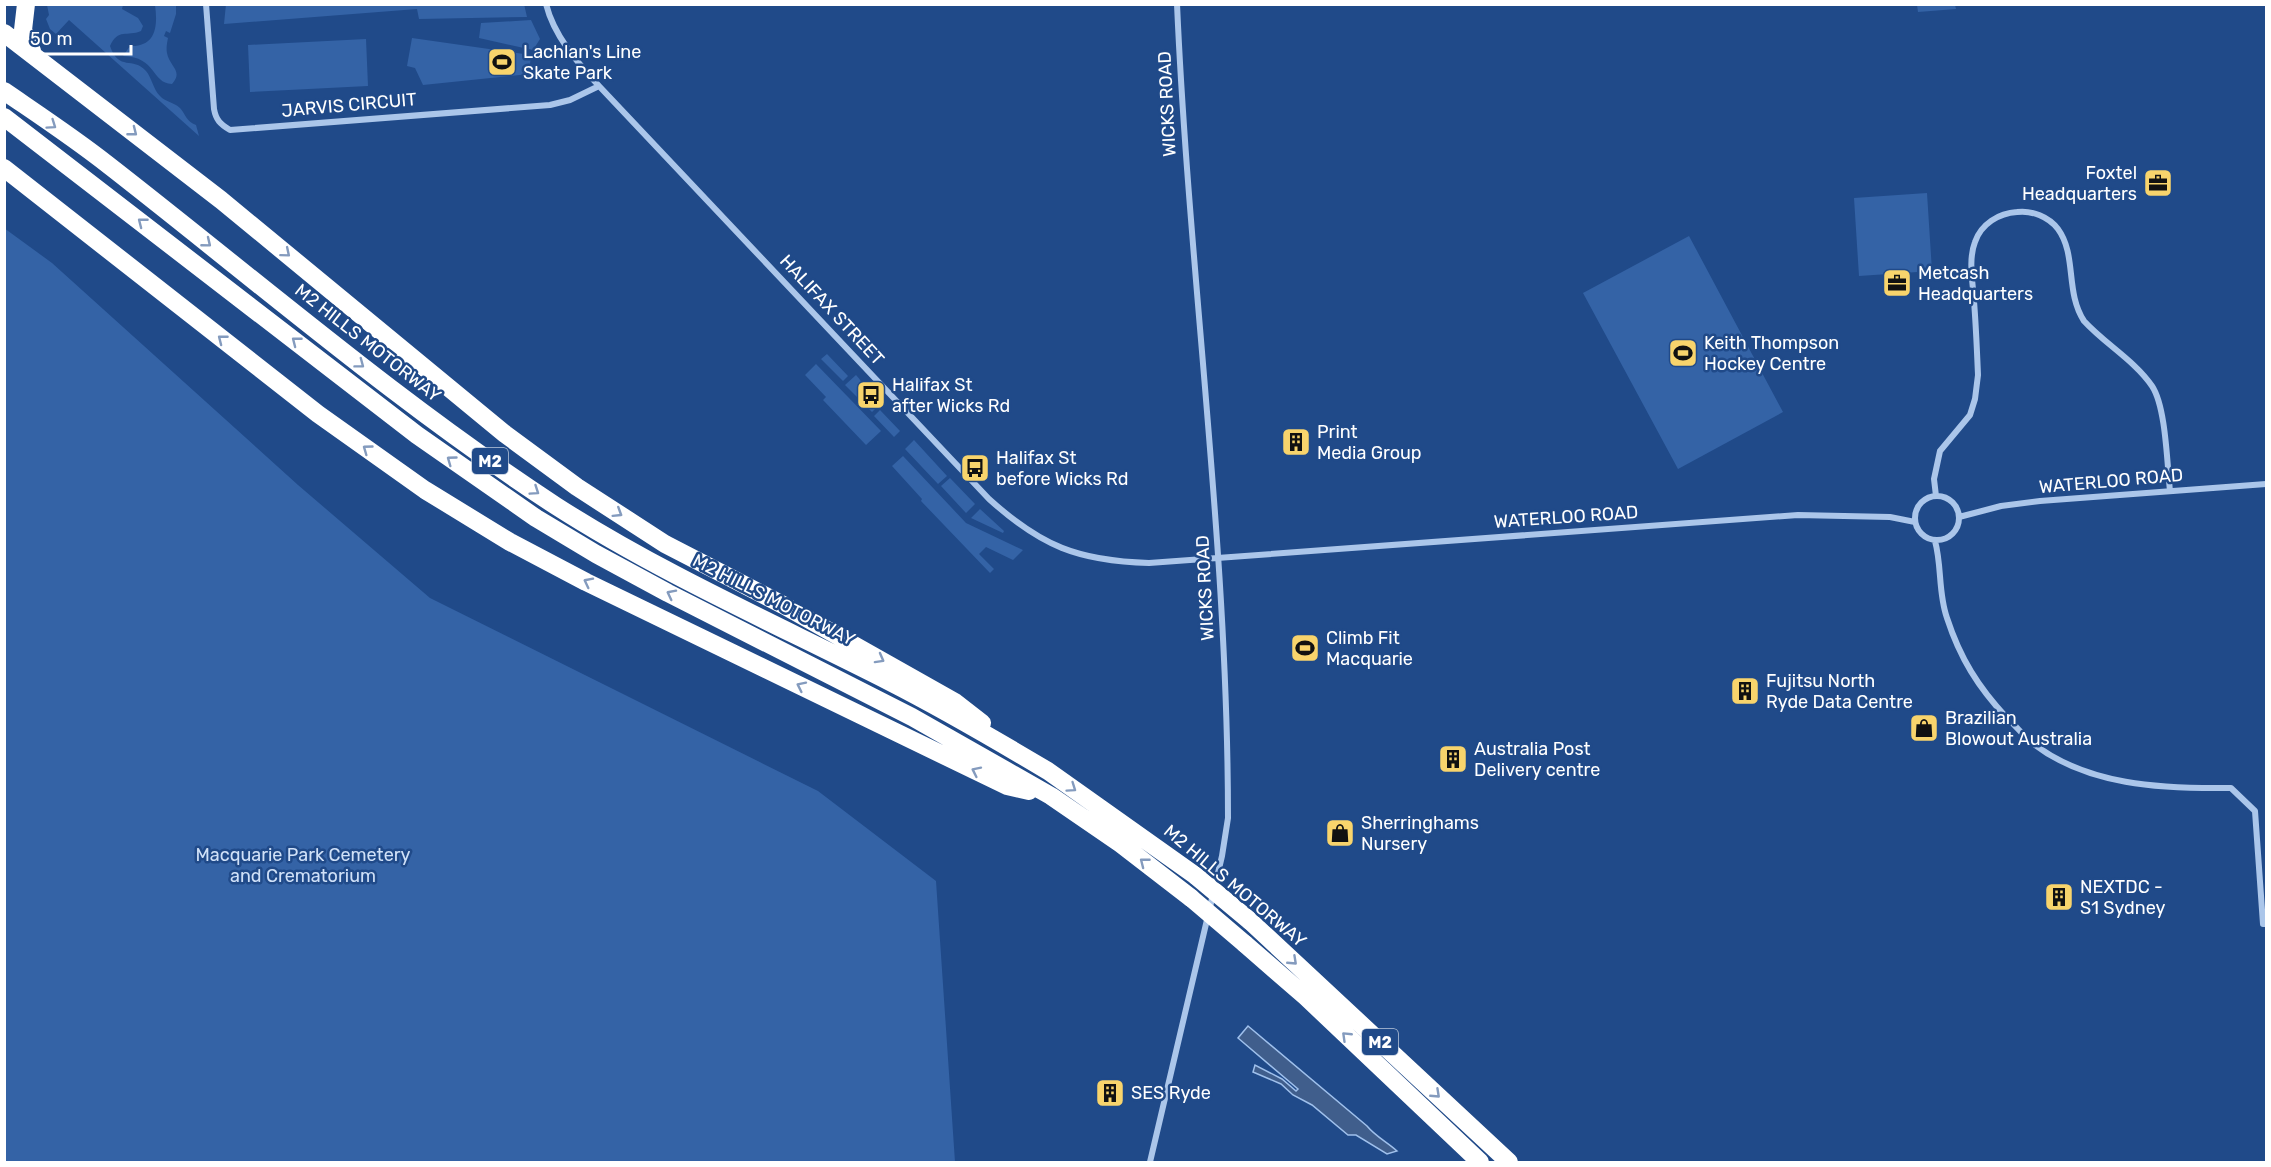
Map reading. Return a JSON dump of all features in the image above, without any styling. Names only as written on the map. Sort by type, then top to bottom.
[{"type":"highway","points":[[26,4],[23,30],[27,43],[36,58]]},
{"type":"highway","points":[[4,33],[221,200],[505,434],[577,487],[666,544],[955,702],[1023,756]]},
{"type":"highway","name":"M2 HILLS MOTORWAY","points":[[4,91],[104,161],[330,341],[455,437],[557,507],[684,579],[893,683],[1057,777],[1196,876],[1250,921],[1509,1162]]},
{"type":"highway","name":"M2 HILLS MOTORWAY","points":[[4,117],[417,435],[536,518],[668,593],[912,717],[1051,796],[1120,844],[1191,898],[1306,997],[1480,1162]]},
{"type":"highway","points":[[4,168],[318,414],[425,490],[510,542],[586,582],[1007,786],[1051,796]]},
{"type":"highway","points":[[4,176],[54,207]]},
{"type":"street","name":"JARVIS CIRCUIT","points":[[206,4],[214,109],[216,119],[230,130],[550,105],[570,100],[598,86]]},
{"type":"street","name":"HALIFAX STREET","points":[[546,4],[562,40],[598,86],[989,499],[1014,521],[1043,540],[1065,549],[1119,562],[1149,563],[1220,558]]},
{"type":"street","name":"WICKS ROAD","points":[[1150,1162],[1203,940],[1228,818],[1220,558],[1183,144],[1177,4]]},
{"type":"street","points":[[1936,496],[1934,479],[1940,451],[1970,415],[1977,392],[1972,264],[1975,241],[1988,224],[2001,215],[2025,211],[2048,220],[2059,231],[2068,253],[2072,294],[2084,321],[2140,373],[2155,392],[2161,410],[2170,491]]},
{"type":"street","name":"WATERLOO ROAD","points":[[1959,517],[2001,506],[2266,484]]},
{"type":"street","points":[[1936,496],[1955,504],[1959,517],[1955,532],[1943,540],[1935,541],[1922,535],[1915,522],[1915,514],[1922,501],[1936,496]]},
{"type":"street","name":"WATERLOO ROAD","points":[[1220,558],[1798,516],[1890,517],[1915,522]]},
{"type":"street","points":[[1935,541],[1946,614],[1962,658],[1988,698],[2030,741],[2063,761],[2099,776],[2133,783],[2231,788],[2255,811],[2263,924],[2266,924]]},
{"type":"green space","points":[[226,4],[524,4],[527,17],[419,19],[417,9],[224,24]]},
{"type":"green space","points":[[47,5],[123,5],[122,9],[138,18],[143,26],[141,31],[116,37],[110,46],[114,54],[118,59],[136,64],[146,71],[162,98],[180,108],[188,120],[196,125],[199,136],[69,20],[56,34],[50,29],[46,19],[49,15]]},
{"type":"green space","points":[[155,5],[176,5],[176,14],[170,33],[166,31],[164,36],[168,38],[168,58],[177,76],[172,84],[165,83],[142,61],[134,57],[123,56],[130,46],[145,43],[150,39],[155,27]]},
{"type":"green space","points":[[1917,5],[1955,5],[1956,9],[1918,12]]},
{"type":"green space","points":[[531,20],[540,39],[533,50],[479,38],[481,23]]},
{"type":"green space","points":[[412,38],[531,55],[529,74],[423,85],[415,68],[407,66]]},
{"type":"green space","points":[[366,39],[368,86],[250,92],[248,45]]},
{"type":"green space","points":[[1927,193],[1932,271],[1859,276],[1854,198]]},
{"type":"green space","name":"Macquarie Park Cemetery and Crematorium","points":[[4,228],[52,263],[298,485],[430,598],[818,791],[936,881],[955,1162],[5,1162]]},
{"type":"green space","name":"Keith Thompson Hockey Centre","points":[[1689,236],[1783,412],[1678,469],[1583,293]]},
{"type":"green space","points":[[827,354],[848,376],[843,381],[821,359]]},
{"type":"green space","points":[[816,364],[881,431],[866,445],[823,400],[826,397],[805,375]]},
{"type":"green space","points":[[856,375],[877,407],[872,412],[845,385]]},
{"type":"green space","points":[[880,410],[900,431],[894,437],[874,416]]},
{"type":"green space","points":[[914,440],[947,476],[938,484],[905,449]]},
{"type":"green space","points":[[903,456],[966,523],[1023,550],[1013,560],[986,547],[979,554],[994,569],[990,573],[921,501],[922,499],[892,466]]},
{"type":"green space","points":[[950,478],[975,504],[966,513],[941,486]]},
{"type":"green space","points":[[980,509],[1004,531],[1003,533],[971,518]]},
{"type":"shaded area","points":[[1248,1026],[1397,1151],[1387,1154],[1356,1135],[1348,1135],[1312,1105],[1293,1095],[1281,1084],[1253,1072],[1255,1065],[1282,1079],[1296,1091],[1298,1089],[1238,1038]]},
{"type":"place","name":"Lachlan's Line Skate Park","points":[[502,62]]},
{"type":"place","name":"Foxtel Headquarters","points":[[2158,183]]},
{"type":"place","name":"Metcash Headquarters","points":[[1897,283]]},
{"type":"place","name":"Keith Thompson Hockey Centre","points":[[1683,353]]},
{"type":"place","name":"Halifax St after Wicks Rd","points":[[871,395]]},
{"type":"place","name":"Print Media Group","points":[[1296,442]]},
{"type":"place","name":"Halifax St before Wicks Rd","points":[[975,468]]},
{"type":"place","name":"Climb Fit Macquarie","points":[[1305,648]]},
{"type":"place","name":"Fujitsu North Ryde Data Centre","points":[[1745,691]]},
{"type":"place","name":"Brazilian Blowout Australia","points":[[1924,728]]},
{"type":"place","name":"Australia Post Delivery centre","points":[[1453,759]]},
{"type":"place","name":"Sherringhams Nursery","points":[[1340,833]]},
{"type":"place","name":"NEXTDC - S1 Sydney","points":[[2059,897]]},
{"type":"place","name":"SES Ryde","points":[[1110,1093]]}]
